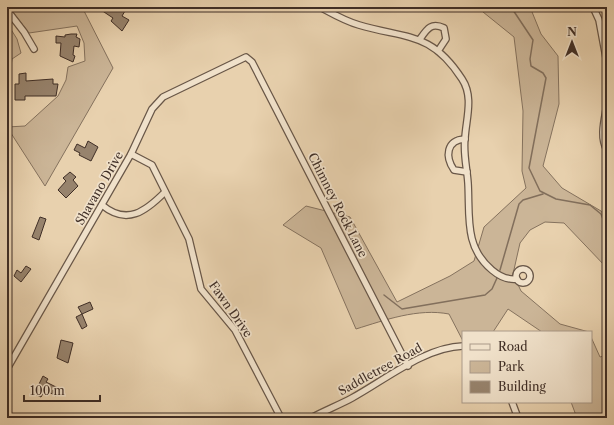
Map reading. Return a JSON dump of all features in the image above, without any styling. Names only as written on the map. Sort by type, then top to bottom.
[{"type":"street","points":[[320,7],[358,25],[420,39],[438,52],[463,79],[467,88],[469,104],[464,139],[468,226],[471,240],[477,254],[485,265],[494,272],[506,278],[517,279]]},
{"type":"street","points":[[593,7],[599,20],[607,63]]},
{"type":"street","points":[[7,10],[24,32],[34,49]]},
{"type":"street","points":[[420,39],[432,25],[438,25],[444,28],[446,39],[438,52]]},
{"type":"street","name":"Shavano Drive","points":[[7,369],[131,154],[152,109],[163,97],[246,57]]},
{"type":"street","name":"Chimney Rock Lane","points":[[246,57],[252,62],[408,366]]},
{"type":"street","points":[[607,104],[603,124],[607,150]]},
{"type":"street","points":[[464,139],[456,139],[452,143],[449,156],[450,164],[454,170],[466,172]]},
{"type":"street","name":"Fawn Drive","points":[[131,154],[152,165],[189,239],[201,289],[235,330],[281,418]]},
{"type":"street","points":[[102,205],[113,213],[120,215],[137,213],[153,204],[165,192]]},
{"type":"street","name":"Saddletree Road","points":[[311,418],[436,352],[462,346]]},
{"type":"street","points":[[512,403],[518,418]]},
{"type":"green space","points":[[9,7],[82,7],[113,68],[45,186],[7,127],[25,126],[58,96],[66,80],[68,67],[85,61],[84,43],[77,26],[29,33]]},
{"type":"green space","points":[[480,7],[530,7],[541,34],[558,56],[559,104],[543,166],[562,188],[601,211],[607,220],[607,272],[606,267],[564,223],[545,222],[530,230],[520,243],[513,274],[521,291],[560,324],[585,331],[541,331],[508,309],[494,331],[462,331],[462,339],[449,314],[414,314],[378,322],[356,329],[321,248],[283,225],[306,206],[350,217],[397,302],[450,276],[474,261],[484,227],[526,188],[522,171],[523,111],[514,37],[483,12]]},
{"type":"green space","points":[[7,23],[17,39],[21,53],[12,59],[7,97]]},
{"type":"green space","points":[[592,339],[600,357],[607,355],[607,418],[577,418],[571,403],[592,403]]},
{"type":"building","points":[[103,7],[124,7],[123,10],[125,11],[122,16],[129,20],[122,31],[111,21],[113,18],[101,10]]},
{"type":"building","points":[[77,34],[76,37],[80,39],[79,47],[74,46],[73,55],[75,56],[73,62],[60,56],[61,43],[56,43],[56,36],[65,37],[65,35]]},
{"type":"building","points":[[26,73],[26,81],[53,79],[53,84],[58,84],[56,96],[25,96],[25,100],[15,100],[15,84],[19,84],[19,74]]},
{"type":"building","points":[[88,141],[98,147],[91,161],[79,155],[80,153],[74,150],[77,144],[85,148]]},
{"type":"building","points":[[70,172],[76,177],[73,180],[78,186],[66,198],[58,190],[66,181],[63,178]]},
{"type":"building","points":[[40,217],[46,219],[39,240],[32,237]]},
{"type":"building","points":[[26,266],[31,269],[21,282],[14,276],[17,270],[21,273]]},
{"type":"building","points":[[90,302],[93,309],[82,314],[78,307]]},
{"type":"building","points":[[82,314],[87,326],[82,329],[76,317]]},
{"type":"building","points":[[61,340],[73,343],[68,363],[57,358]]},
{"type":"building","points":[[43,376],[48,379],[46,382],[60,389],[56,396],[45,390],[41,397],[34,394]]},
{"type":"waterway","points":[[511,7],[533,40],[530,59],[531,66],[543,73],[546,78],[529,168],[540,191],[556,199],[590,205],[601,214],[607,229]]},
{"type":"waterway","points":[[500,270],[519,204],[523,200],[543,194]]},
{"type":"waterway","points":[[384,295],[402,309],[485,295],[492,289],[497,278]]}]
